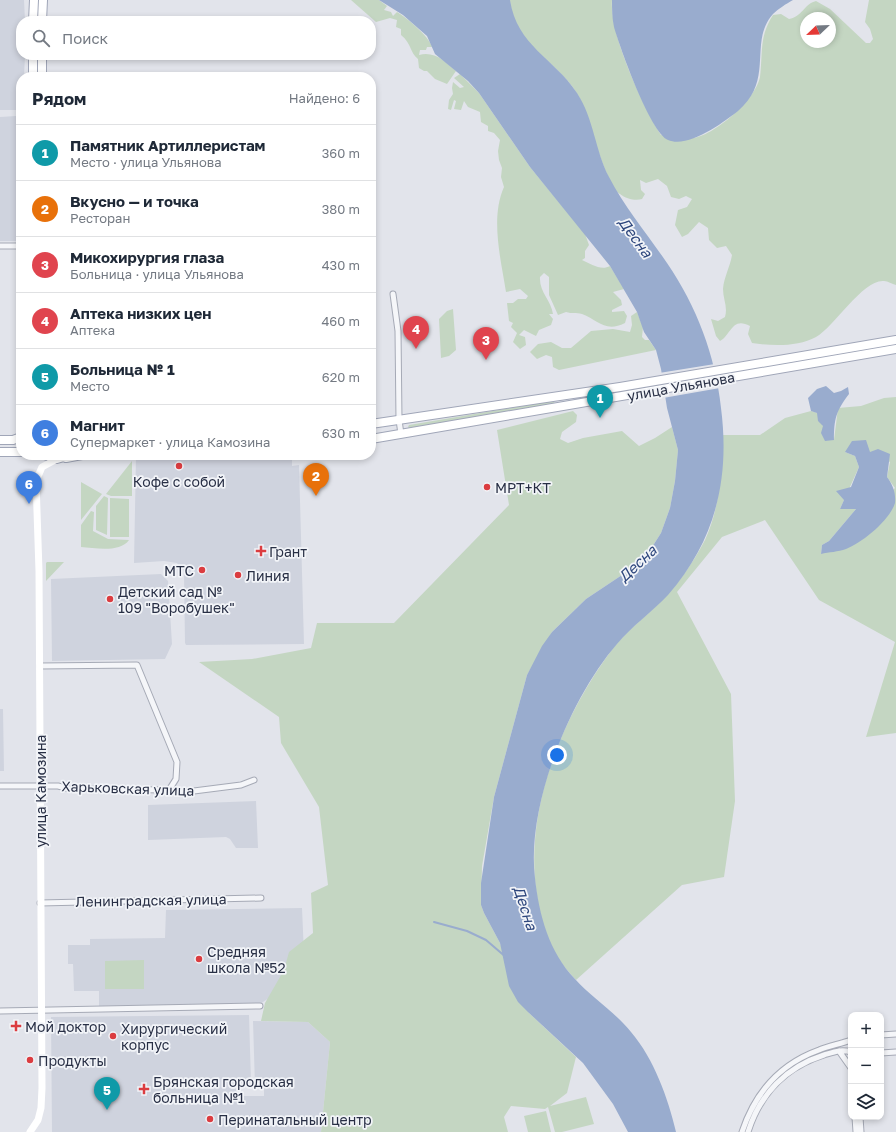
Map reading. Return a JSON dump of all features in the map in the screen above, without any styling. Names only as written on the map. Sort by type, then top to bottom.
[{"type":"main road","points":[[34,0],[34,16]]},
{"type":"main road","points":[[42,16],[43,0]]},
{"type":"main road","points":[[33,60],[33,72]]},
{"type":"main road","points":[[42,60],[42,72]]},
{"type":"main road","name":"улица Ульянова","points":[[376,423],[620,387],[896,340]]},
{"type":"main road","name":"улица Ульянова","points":[[376,438],[896,350]]},
{"type":"main road","points":[[0,440],[16,439]]},
{"type":"main road","points":[[0,452],[16,452]]},
{"type":"street","points":[[0,246],[16,246]]},
{"type":"street","points":[[393,294],[398,331],[399,420],[401,434]]},
{"type":"street","name":"улица Камозина","points":[[30,1132],[38,1120],[41,1108],[40,666],[36,481],[42,467],[60,460]]},
{"type":"street","points":[[40,666],[137,665],[177,762],[176,778],[169,790]]},
{"type":"street","name":"Харьковская улица","points":[[0,786],[58,786],[70,789],[169,790],[186,792],[241,785],[254,780]]},
{"type":"street","name":"Ленинградская улица","points":[[40,903],[261,898]]},
{"type":"street","points":[[0,1011],[260,1006]]},
{"type":"street","points":[[884,1035],[896,1034]]},
{"type":"street","points":[[742,1132],[757,1098],[771,1080],[787,1066],[819,1050],[848,1042]]},
{"type":"street","points":[[839,1051],[848,1064]]},
{"type":"street","points":[[748,1132],[761,1101],[775,1084],[790,1071],[805,1062],[839,1051],[848,1052]]},
{"type":"street","points":[[884,1052],[896,1052]]},
{"type":"street","points":[[855,1120],[856,1132]]},
{"type":"street","points":[[860,1120],[861,1132]]},
{"type":"shaded area","points":[[0,0],[24,0],[25,16],[16,16],[16,60],[25,60],[24,72],[16,72],[16,110],[0,110]]},
{"type":"shaded area","points":[[16,116],[16,241],[0,241],[0,117]]},
{"type":"shaded area","points":[[136,460],[292,460],[292,466],[299,465],[304,644],[186,645],[184,572],[177,563],[164,561],[134,563]]},
{"type":"shaded area","name":"Детский сад № 109 \"Воробушек\"","points":[[161,574],[168,581],[172,644],[165,659],[52,661],[51,579]]},
{"type":"shaded area","points":[[0,709],[3,709],[4,771],[0,771]]},
{"type":"shaded area","points":[[256,801],[258,848],[236,848],[230,839],[226,837],[148,840],[148,805]]},
{"type":"shaded area","name":"Средняя школа №52","points":[[302,908],[304,954],[297,979],[260,1004],[99,1006],[99,991],[74,991],[73,964],[68,964],[68,945],[90,945],[90,939],[165,938],[166,910]]},
{"type":"shaded area","points":[[249,1015],[251,1082],[235,1083],[237,1096],[264,1096],[264,1086],[255,1086],[253,1021],[308,1022],[330,1042],[321,1132],[52,1132],[51,1017]]},
{"type":"green space","points":[[351,0],[379,0],[387,6],[384,10],[391,12],[393,16],[397,12],[412,23],[427,38],[432,47],[427,47],[426,50],[420,50],[419,55],[430,54],[435,56],[443,60],[456,71],[447,84],[435,79],[427,71],[419,68],[418,59],[415,57],[405,38],[401,35],[401,29],[396,27],[397,20],[390,18],[376,22],[376,16],[369,16]]},
{"type":"green space","points":[[510,0],[612,0],[616,31],[621,50],[645,106],[661,135],[692,138],[701,136],[722,124],[751,96],[760,77],[762,45],[765,30],[773,15],[781,14],[789,19],[800,13],[800,48],[836,48],[836,15],[866,43],[870,43],[873,39],[870,29],[865,22],[869,0],[896,0],[896,285],[884,281],[876,282],[867,287],[824,331],[816,337],[801,343],[768,345],[752,343],[748,334],[750,326],[739,323],[735,325],[720,341],[716,336],[711,319],[718,321],[725,317],[726,310],[723,289],[732,255],[726,246],[717,248],[709,240],[708,228],[699,222],[688,234],[682,237],[675,225],[678,210],[687,207],[692,199],[686,196],[679,199],[671,197],[667,186],[658,179],[646,183],[640,180],[641,190],[645,194],[640,200],[625,197],[614,188],[603,164],[588,118],[579,97],[561,73],[538,52],[519,29],[513,16]]},
{"type":"green space","points":[[816,1],[833,12],[801,12]]},
{"type":"green space","points":[[460,74],[479,93],[530,167],[585,234],[589,245],[585,251],[585,258],[582,260],[603,268],[610,266],[624,289],[613,292],[621,300],[622,305],[612,310],[612,312],[624,311],[627,316],[625,323],[612,327],[602,324],[580,313],[566,312],[558,315],[549,295],[549,277],[544,273],[540,277],[540,282],[543,292],[552,309],[553,314],[549,314],[553,319],[551,325],[539,330],[536,336],[524,330],[519,335],[525,337],[526,345],[520,349],[513,342],[517,333],[511,327],[513,323],[509,321],[507,303],[513,303],[518,299],[526,299],[528,296],[520,289],[506,292],[499,253],[497,225],[500,199],[504,187],[501,177],[502,168],[498,151],[500,140],[494,133],[488,131],[488,126],[481,122],[480,112],[468,107],[464,101],[461,110],[454,109],[456,101],[454,100],[451,110],[448,109],[449,100],[453,94],[453,82],[460,88],[464,87],[454,78]]},
{"type":"green space","points":[[453,309],[456,350],[449,356],[441,358],[439,319],[447,311]]},
{"type":"green space","points":[[637,312],[643,327],[642,337],[645,340],[649,340],[656,350],[559,370],[553,367],[552,357],[546,355],[537,359],[530,352],[538,344],[551,342],[562,348],[571,348],[591,331],[613,329],[630,332],[632,325],[631,316]]},
{"type":"green space","points":[[896,397],[896,733],[866,737],[895,642],[819,600],[765,520],[722,537],[677,592],[731,694],[735,801],[724,877],[682,885],[576,980],[560,961],[552,948],[539,910],[534,870],[536,830],[543,791],[556,752],[572,715],[592,679],[614,647],[672,590],[690,566],[705,540],[717,502],[721,475],[723,435],[760,435],[785,418],[811,411],[818,413],[823,426],[834,440],[838,408],[861,406],[884,398]],"holes":[[[845,452],[870,452],[890,462],[887,477],[895,488],[821,554],[822,545],[829,541],[856,509],[840,509],[859,467],[855,456]]]},
{"type":"green space","points":[[552,401],[555,403],[410,429],[408,427],[409,425]]},
{"type":"green space","points":[[573,411],[577,415],[576,422],[562,432],[560,439],[568,443],[583,438],[622,431],[639,446],[672,427],[678,450],[675,481],[670,508],[661,533],[647,555],[628,571],[586,599],[552,632],[527,675],[494,797],[482,866],[481,905],[500,943],[505,958],[506,971],[529,1013],[576,1057],[567,1093],[550,1106],[586,1097],[594,1124],[562,1132],[555,1132],[548,1107],[545,1109],[511,1106],[504,1117],[508,1132],[321,1132],[330,1042],[308,1022],[261,1021],[265,1003],[284,970],[289,952],[313,933],[311,893],[328,885],[319,807],[281,743],[279,717],[199,662],[252,659],[311,648],[317,623],[394,623],[509,505],[497,430]]},
{"type":"green space","points":[[132,461],[132,496],[111,496],[106,494]]},
{"type":"green space","points":[[81,482],[102,494],[81,520]]},
{"type":"green space","points":[[104,496],[108,498],[107,535],[96,530],[96,506]]},
{"type":"green space","points":[[110,498],[129,499],[129,537],[110,537]]},
{"type":"green space","points":[[91,511],[94,512],[93,531],[108,539],[129,540],[120,547],[114,548],[100,549],[81,547],[81,525]]},
{"type":"green space","points":[[64,562],[46,581],[46,563]]},
{"type":"green space","points":[[144,960],[144,989],[105,989],[105,961]]},
{"type":"green space","points":[[546,1111],[551,1132],[528,1132],[524,1116]]},
{"type":"water","name":"Десна","points":[[379,0],[510,0],[514,16],[520,29],[538,51],[568,81],[583,103],[604,167],[629,210],[678,280],[696,314],[714,369],[721,408],[723,459],[721,483],[716,507],[708,530],[698,552],[668,595],[617,644],[583,693],[555,754],[537,819],[534,849],[535,878],[539,906],[547,932],[558,957],[575,979],[625,1025],[647,1054],[659,1079],[669,1106],[676,1132],[628,1132],[613,1104],[583,1063],[518,1002],[509,986],[500,943],[481,905],[481,883],[494,797],[527,675],[542,646],[552,632],[586,599],[628,571],[647,555],[661,533],[670,508],[675,481],[678,450],[667,408],[661,369],[656,350],[644,332],[637,312],[610,266],[530,167],[479,93],[468,81],[435,54],[427,36],[403,15]]},
{"type":"water","points":[[612,0],[793,0],[775,12],[766,25],[762,37],[759,74],[756,87],[749,99],[738,111],[705,133],[695,138],[676,142],[668,140],[661,134],[653,122],[636,88],[614,27],[612,17]]},
{"type":"water","points":[[826,386],[834,393],[848,387],[849,394],[841,405],[837,416],[834,440],[825,441],[821,433],[823,426],[818,421],[817,413],[811,411],[808,398],[817,389]]},
{"type":"water","points":[[866,440],[870,452],[878,449],[890,454],[887,477],[894,489],[895,503],[892,510],[882,523],[860,542],[843,550],[821,554],[822,545],[829,541],[856,509],[840,509],[844,500],[836,491],[851,487],[859,467],[855,456],[845,452],[852,441]]},
{"type":"pier","points":[[715,364],[720,388],[663,398],[659,373]]},
{"type":"waterway","points":[[434,922],[467,931],[486,940],[507,958]]},
{"type":"place","name":"Аптека низких цен","points":[[416,349]]},
{"type":"place","name":"Микохирургия глаза","points":[[486,360]]},
{"type":"place","name":"Памятник Артиллеристам","points":[[600,418]]},
{"type":"place","name":"Кофе с собой","points":[[179,466]]},
{"type":"place","name":"МРТ+КТ","points":[[487,487]]},
{"type":"place","name":"Вкусно — и точка","points":[[316,496]]},
{"type":"place","name":"Магнит","points":[[29,504]]},
{"type":"place","name":"Грант","points":[[261,551]]},
{"type":"place","name":"МТС","points":[[202,570]]},
{"type":"place","name":"Линия","points":[[238,575]]},
{"type":"place","name":"Детский сад № 109 \"Воробушек\"","points":[[110,599]]},
{"type":"place","name":"Средняя школа №52","points":[[199,959]]},
{"type":"place","name":"Мой доктор","points":[[16,1026]]},
{"type":"place","name":"Хирургический корпус","points":[[113,1036]]},
{"type":"place","name":"Продукты","points":[[30,1060]]},
{"type":"place","name":"Брянская городская больница №1","points":[[144,1089]]},
{"type":"place","name":"Больница № 1","points":[[107,1110]]},
{"type":"place","name":"Перинатальный центр","points":[[210,1119]]}]
